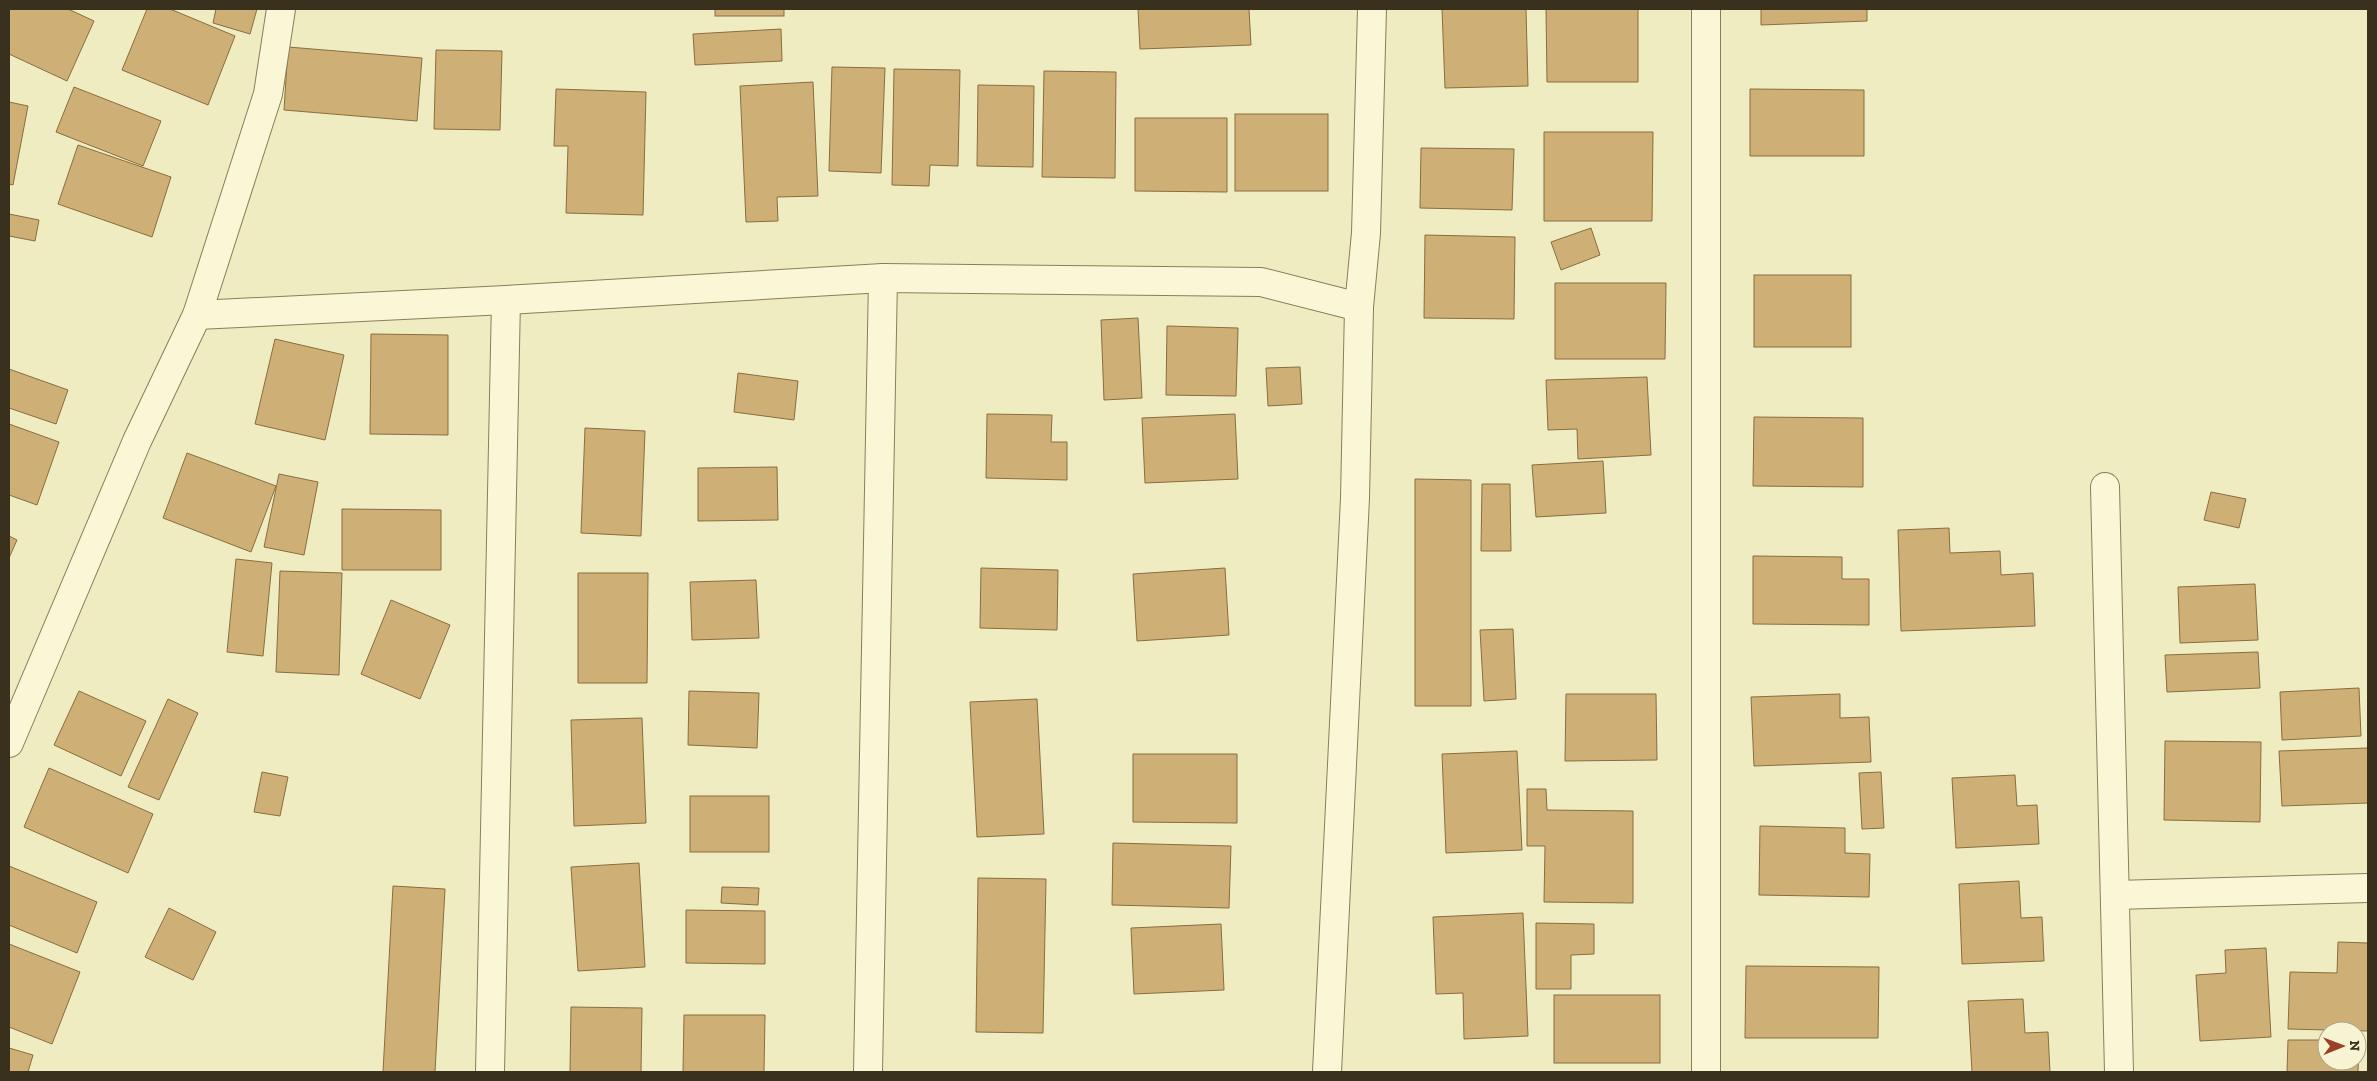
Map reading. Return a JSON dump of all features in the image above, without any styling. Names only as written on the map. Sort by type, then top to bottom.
[{"type":"street","points":[[9,743],[137,442],[197,315],[268,94],[280,9]]},
{"type":"street","points":[[1327,1072],[1355,498],[1359,307],[1366,233],[1372,9]]},
{"type":"street","points":[[1706,9],[1706,1072]]},
{"type":"street","points":[[197,315],[506,300],[883,278],[1261,282],[1359,307]]},
{"type":"street","points":[[868,1072],[883,278]]},
{"type":"street","points":[[490,1072],[506,300]]},
{"type":"street","points":[[2105,487],[2119,1072]]},
{"type":"street","points":[[2115,896],[2368,888]]},
{"type":"building","points":[[9,9],[68,9],[94,21],[67,81],[9,54]]},
{"type":"building","points":[[147,9],[170,9],[235,36],[208,105],[122,70]]},
{"type":"building","points":[[216,9],[257,9],[250,34],[213,23]]},
{"type":"building","points":[[715,9],[784,9],[784,16],[715,16]]},
{"type":"building","points":[[1138,9],[1249,9],[1251,45],[1140,49]]},
{"type":"building","points":[[1442,9],[1526,9],[1528,86],[1445,88]]},
{"type":"building","points":[[1546,9],[1638,9],[1638,82],[1547,82]]},
{"type":"building","points":[[1761,9],[1867,9],[1867,21],[1761,25]]},
{"type":"building","points":[[781,29],[782,61],[695,65],[693,34]]},
{"type":"building","points":[[288,47],[422,58],[417,121],[284,110]]},
{"type":"building","points":[[436,50],[502,51],[500,130],[434,129]]},
{"type":"building","points":[[832,67],[885,68],[881,173],[829,171]]},
{"type":"building","points":[[894,69],[960,70],[958,166],[930,165],[929,186],[892,185]]},
{"type":"building","points":[[1044,71],[1116,72],[1115,178],[1042,177]]},
{"type":"building","points":[[813,82],[818,196],[777,197],[778,221],[746,222],[740,86]]},
{"type":"building","points":[[978,85],[1034,86],[1033,167],[977,166]]},
{"type":"building","points":[[74,87],[161,121],[143,166],[56,132]]},
{"type":"building","points":[[556,89],[646,92],[643,215],[566,213],[568,146],[554,146]]},
{"type":"building","points":[[1750,89],[1864,90],[1864,156],[1750,156]]},
{"type":"building","points":[[9,102],[28,106],[13,185],[9,184]]},
{"type":"building","points":[[1235,114],[1328,114],[1328,191],[1235,191]]},
{"type":"building","points":[[1135,118],[1227,118],[1227,192],[1135,191]]},
{"type":"building","points":[[1544,132],[1653,132],[1652,221],[1544,221]]},
{"type":"building","points":[[78,145],[171,177],[152,237],[58,204]]},
{"type":"building","points":[[1421,148],[1514,149],[1512,210],[1420,208]]},
{"type":"building","points":[[9,214],[39,220],[35,241],[9,236]]},
{"type":"building","points":[[1591,228],[1600,255],[1561,270],[1551,242]]},
{"type":"building","points":[[1425,235],[1515,237],[1514,319],[1424,318]]},
{"type":"building","points":[[1754,275],[1851,275],[1851,347],[1754,347]]},
{"type":"building","points":[[1555,283],[1666,283],[1665,359],[1555,359]]},
{"type":"building","points":[[1138,318],[1142,398],[1104,400],[1101,320]]},
{"type":"building","points":[[1167,326],[1238,328],[1236,396],[1166,395]]},
{"type":"building","points":[[371,334],[448,335],[448,435],[370,434]]},
{"type":"building","points":[[275,339],[344,355],[325,440],[255,424]]},
{"type":"building","points":[[1300,367],[1302,404],[1268,406],[1266,368]]},
{"type":"building","points":[[9,369],[68,390],[56,424],[9,408]]},
{"type":"building","points":[[738,373],[798,381],[794,420],[734,412]]},
{"type":"building","points":[[1647,377],[1651,455],[1578,459],[1577,429],[1548,430],[1546,380]]},
{"type":"building","points":[[987,414],[1052,415],[1051,442],[1067,442],[1067,480],[986,478]]},
{"type":"building","points":[[1235,414],[1238,479],[1145,483],[1142,418]]},
{"type":"building","points":[[1754,417],[1863,418],[1863,487],[1753,486]]},
{"type":"building","points":[[9,424],[59,442],[37,505],[9,495]]},
{"type":"building","points":[[585,428],[645,431],[641,536],[581,533]]},
{"type":"building","points":[[187,453],[276,486],[251,552],[163,518]]},
{"type":"building","points":[[1603,461],[1606,513],[1536,517],[1532,465]]},
{"type":"building","points":[[777,467],[778,520],[698,521],[698,468]]},
{"type":"building","points":[[279,474],[318,482],[304,555],[264,547]]},
{"type":"building","points":[[1415,479],[1471,480],[1471,706],[1415,706]]},
{"type":"building","points":[[1482,484],[1510,484],[1511,551],[1481,551]]},
{"type":"building","points":[[2211,492],[2246,499],[2239,528],[2204,520]]},
{"type":"building","points":[[342,509],[441,510],[441,570],[342,570]]},
{"type":"building","points":[[1949,528],[1950,553],[2000,551],[2001,575],[2033,573],[2035,626],[1901,631],[1898,530]]},
{"type":"building","points":[[9,536],[17,540],[9,558]]},
{"type":"building","points":[[1753,556],[1842,557],[1842,579],[1869,579],[1869,625],[1753,624]]},
{"type":"building","points":[[236,559],[272,563],[263,656],[227,652]]},
{"type":"building","points":[[981,568],[1058,570],[1057,630],[980,628]]},
{"type":"building","points":[[1225,568],[1229,635],[1137,641],[1133,574]]},
{"type":"building","points":[[280,571],[342,573],[339,675],[276,672]]},
{"type":"building","points":[[578,573],[648,573],[647,683],[578,683]]},
{"type":"building","points":[[756,580],[759,638],[692,640],[690,582]]},
{"type":"building","points":[[2255,584],[2258,640],[2180,643],[2178,587]]},
{"type":"building","points":[[391,600],[450,625],[420,699],[361,674]]},
{"type":"building","points":[[1513,629],[1516,699],[1484,701],[1480,630]]},
{"type":"building","points":[[2258,652],[2260,688],[2167,692],[2165,655]]},
{"type":"building","points":[[2359,688],[2361,736],[2282,740],[2280,692]]},
{"type":"building","points":[[79,691],[146,721],[121,776],[54,745]]},
{"type":"building","points":[[689,691],[759,693],[757,748],[688,745]]},
{"type":"building","points":[[1566,694],[1656,694],[1657,760],[1565,761]]},
{"type":"building","points":[[1840,694],[1840,718],[1869,717],[1871,762],[1754,766],[1751,697]]},
{"type":"building","points":[[168,699],[198,713],[159,800],[128,787]]},
{"type":"building","points":[[1037,699],[1044,834],[977,837],[970,702]]},
{"type":"building","points":[[642,718],[646,823],[574,826],[571,720]]},
{"type":"building","points":[[2165,741],[2261,742],[2260,822],[2164,820]]},
{"type":"building","points":[[2368,748],[2368,803],[2282,806],[2279,751]]},
{"type":"building","points":[[1517,751],[1522,850],[1446,853],[1442,754]]},
{"type":"building","points":[[1133,754],[1237,754],[1237,823],[1133,822]]},
{"type":"building","points":[[49,768],[153,814],[128,873],[24,827]]},
{"type":"building","points":[[262,772],[288,777],[280,816],[254,812]]},
{"type":"building","points":[[1881,772],[1884,828],[1862,829],[1859,773]]},
{"type":"building","points":[[2015,775],[2017,806],[2037,805],[2039,844],[1956,848],[1952,778]]},
{"type":"building","points":[[1527,789],[1546,789],[1547,810],[1633,811],[1633,903],[1544,902],[1545,846],[1527,846]]},
{"type":"building","points":[[690,796],[769,796],[769,852],[690,852]]},
{"type":"building","points":[[1760,826],[1845,828],[1845,853],[1870,854],[1869,897],[1759,895]]},
{"type":"building","points":[[1113,843],[1231,846],[1229,908],[1112,905]]},
{"type":"building","points":[[639,863],[645,967],[578,971],[571,867]]},
{"type":"building","points":[[9,866],[97,902],[77,953],[9,925]]},
{"type":"building","points":[[978,878],[1046,879],[1043,1033],[976,1032]]},
{"type":"building","points":[[2019,881],[2021,918],[2042,917],[2044,961],[1962,964],[1959,884]]},
{"type":"building","points":[[393,886],[445,889],[435,1072],[383,1072]]},
{"type":"building","points":[[722,887],[759,888],[758,905],[721,903]]},
{"type":"building","points":[[169,908],[216,932],[193,980],[145,957]]},
{"type":"building","points":[[686,910],[765,911],[765,964],[686,963]]},
{"type":"building","points":[[1523,913],[1528,1036],[1464,1039],[1463,993],[1436,994],[1433,917]]},
{"type":"building","points":[[1536,923],[1594,924],[1594,954],[1571,955],[1571,989],[1536,989]]},
{"type":"building","points":[[1221,924],[1224,990],[1134,994],[1131,928]]},
{"type":"building","points":[[2338,942],[2368,943],[2368,1031],[2367,1021],[2317,1021],[2317,1030],[2288,1029],[2290,972],[2337,973]]},
{"type":"building","points":[[9,944],[80,972],[52,1044],[9,1027]]},
{"type":"building","points":[[2266,948],[2271,1037],[2200,1041],[2196,975],[2226,973],[2225,950]]},
{"type":"building","points":[[1746,966],[1879,967],[1878,1038],[1745,1038]]},
{"type":"building","points":[[1554,995],[1660,995],[1660,1063],[1554,1063]]},
{"type":"building","points":[[2023,999],[2025,1033],[2048,1032],[2050,1072],[1972,1072],[1968,1001]]},
{"type":"building","points":[[571,1007],[642,1008],[641,1072],[570,1072]]},
{"type":"building","points":[[684,1015],[765,1015],[764,1072],[683,1072]]},
{"type":"building","points":[[2288,1040],[2317,1040],[2317,1071],[2358,1071],[2358,1072],[2287,1072]]},
{"type":"building","points":[[9,1048],[33,1055],[28,1072],[9,1072]]}]
